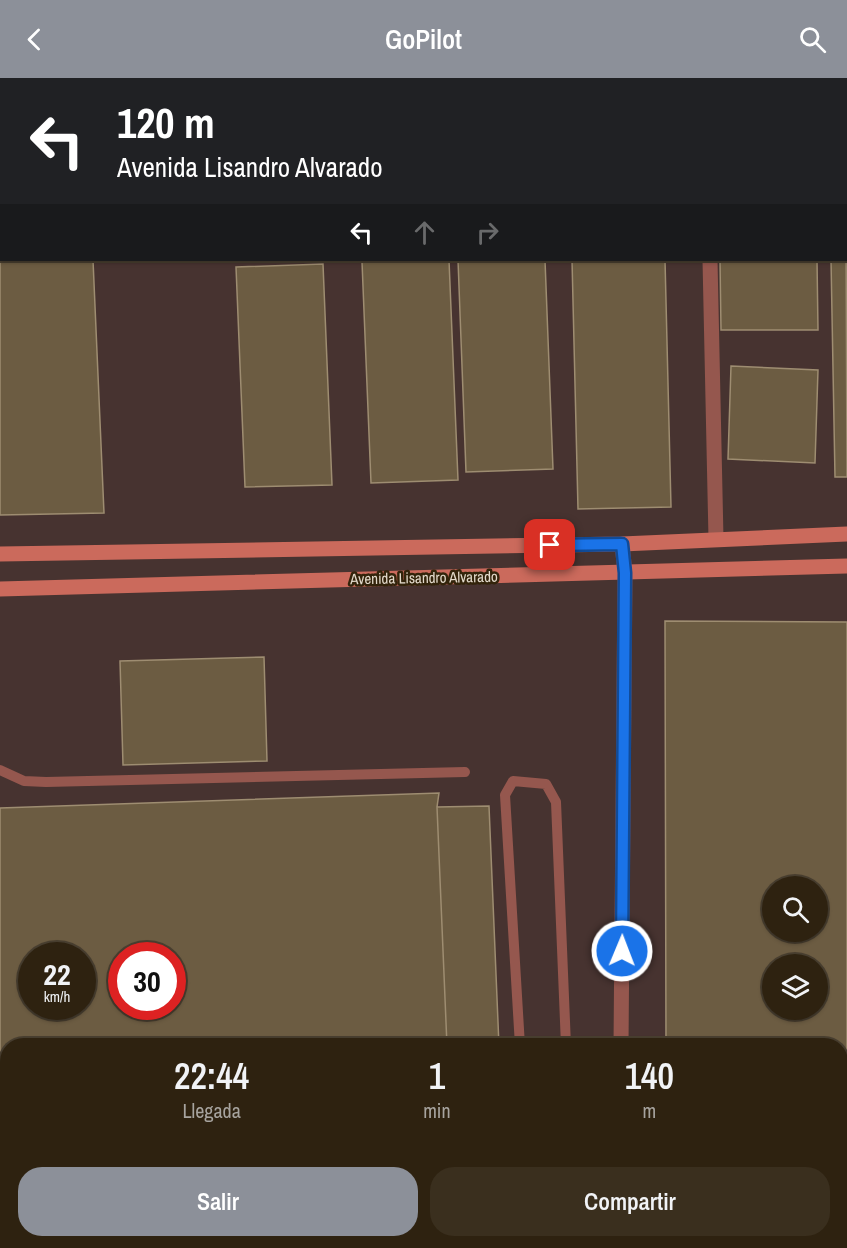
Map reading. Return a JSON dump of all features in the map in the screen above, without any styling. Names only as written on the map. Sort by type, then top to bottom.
[{"type":"street","points":[[710,261],[716,539]]},
{"type":"street","name":"Avenida Lisandro Alvarado","points":[[0,554],[622,544],[847,534]]},
{"type":"street","points":[[621,1038],[625,573],[622,544]]},
{"type":"street","name":"Avenida Lisandro Alvarado","points":[[0,589],[847,566]]},
{"type":"lane","points":[[0,770],[24,781],[46,782],[465,772]]},
{"type":"lane","points":[[520,1038],[505,795],[513,781],[546,784],[556,802],[566,1038]]},
{"type":"shaded area","points":[[0,261],[847,261],[847,1038],[0,1038]]},
{"type":"building","points":[[0,261],[93,261],[104,513],[0,515]]},
{"type":"building","points":[[449,261],[458,480],[371,483],[362,262]]},
{"type":"building","points":[[458,261],[545,261],[553,469],[466,472]]},
{"type":"building","points":[[572,261],[665,261],[671,507],[578,509]]},
{"type":"building","points":[[720,261],[817,261],[818,330],[721,330]]},
{"type":"building","points":[[831,261],[846,261],[847,477],[835,477]]},
{"type":"building","points":[[323,264],[332,485],[245,487],[236,267]]},
{"type":"building","points":[[731,366],[818,370],[815,463],[728,459]]},
{"type":"building","points":[[665,621],[847,622],[847,1038],[666,1038]]},
{"type":"building","points":[[264,657],[267,761],[123,765],[120,661]]},
{"type":"building","points":[[439,793],[437,807],[447,1038],[0,1038],[0,808]]},
{"type":"building","points":[[489,806],[499,1038],[447,1038],[437,807]]},
{"type":"route","points":[[550,545],[622,544],[625,573],[622,951]]}]
